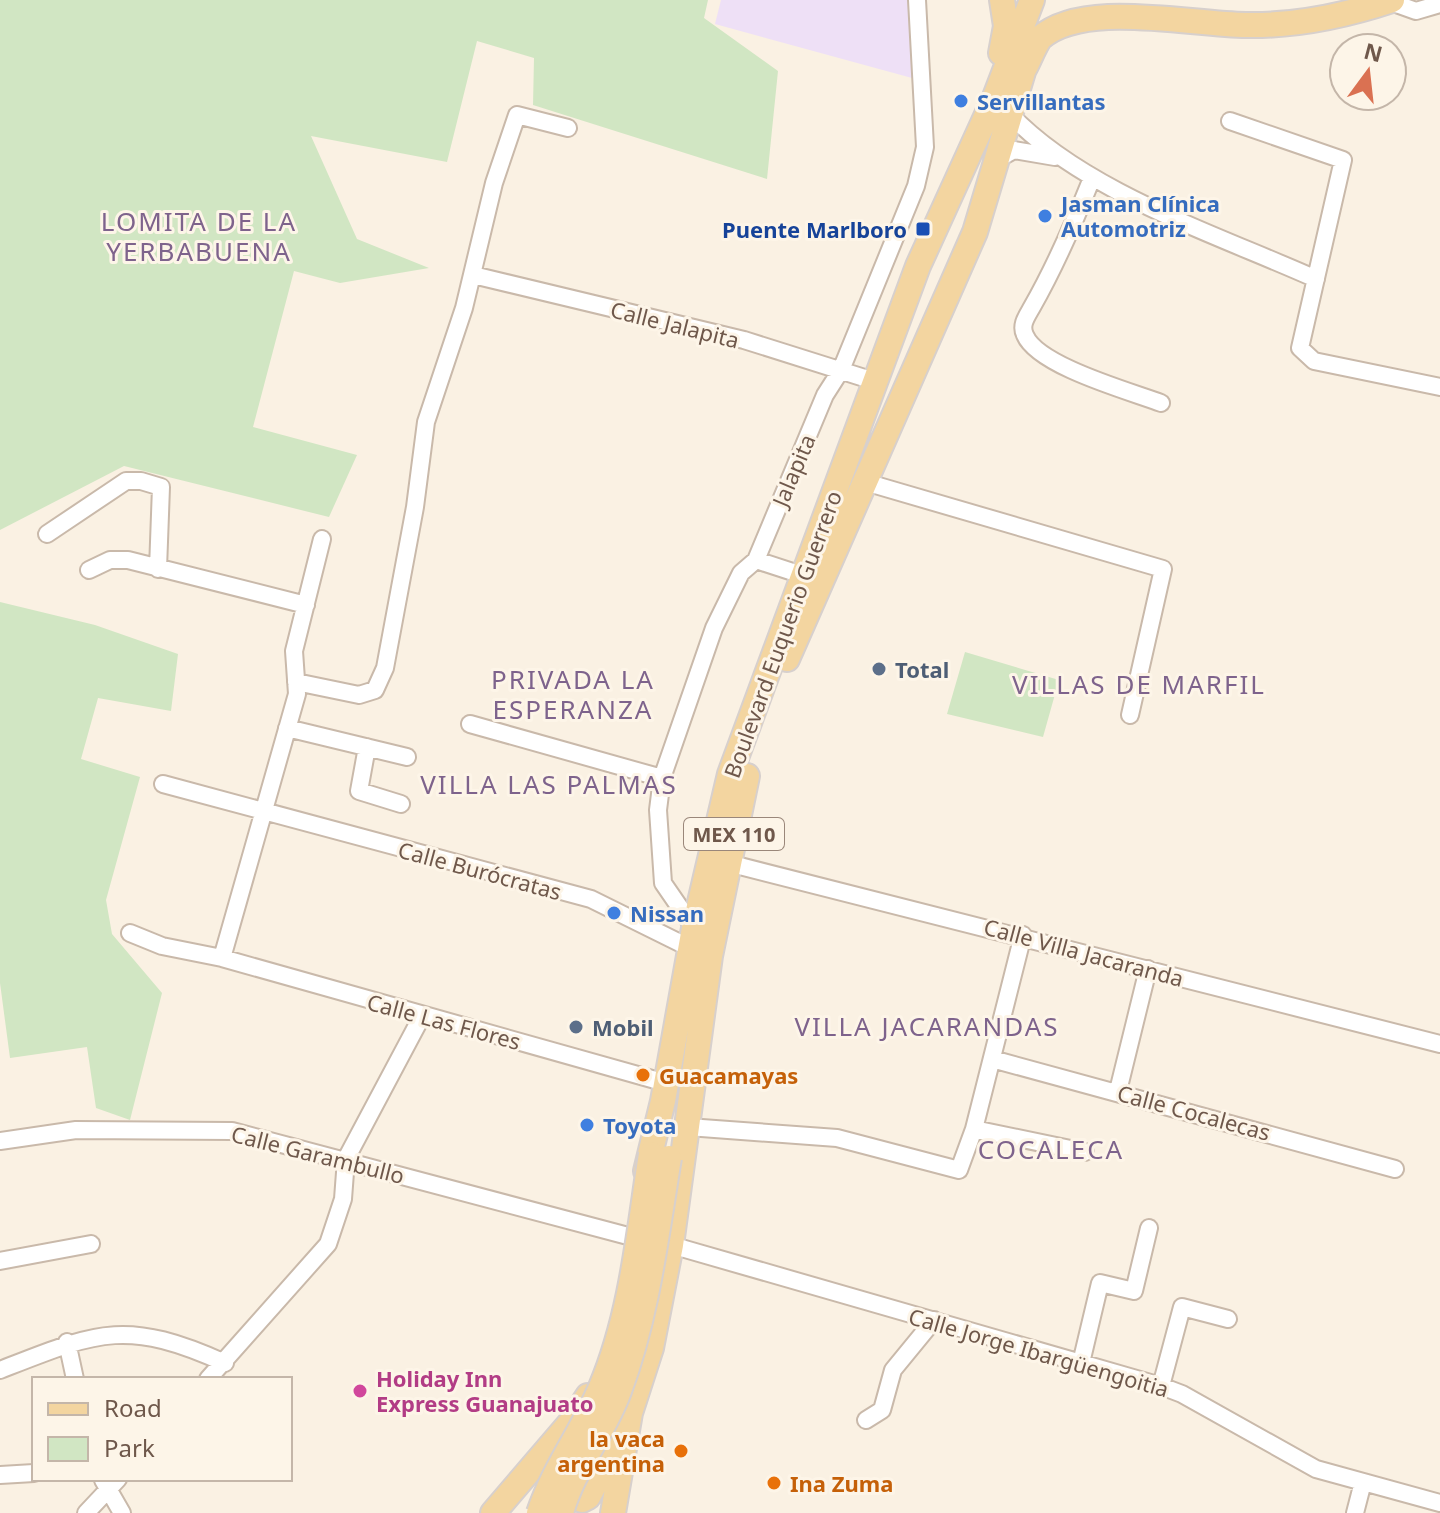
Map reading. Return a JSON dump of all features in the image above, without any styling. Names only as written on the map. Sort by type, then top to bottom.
[{"type":"main road","points":[[1001,105],[1006,26],[1002,0]]},
{"type":"main road","name":"Boulevard Euquerio Guerrero","points":[[499,1507],[571,1422],[597,1375],[611,1335],[628,1236],[660,1156],[666,1083],[692,938],[730,774],[927,244],[1001,105],[1032,0]]},
{"type":"main road","name":"MEX 110","points":[[1019,81],[1047,0]]},
{"type":"main road","name":"MEX 110","points":[[614,1512],[630,1413],[651,1348],[671,1245],[699,1032],[744,783],[784,666],[975,232],[989,194],[996,160],[1001,105],[1019,81],[1039,40],[1048,30],[1075,14],[1116,9],[1251,25],[1341,14],[1390,1]]},
{"type":"main road","points":[[539,1513],[557,1466],[601,1388],[616,1344],[660,1156],[687,1055],[699,1032]]},
{"type":"main road","points":[[561,1513],[618,1396],[634,1350],[645,1308],[660,1156]]},
{"type":"main road","points":[[597,1375],[593,1400],[558,1472],[565,1494],[582,1500],[594,1492],[630,1413]]},
{"type":"main road","name":"MEX 110","points":[[499,1507],[542,1504],[569,1513]]},
{"type":"street","name":"Jalapita","points":[[692,938],[663,883],[658,810],[662,778],[714,628],[741,573],[756,560],[825,395],[841,370],[916,186],[925,147],[917,0]]},
{"type":"street","points":[[1390,1],[1416,11],[1440,4]]},
{"type":"street","points":[[1001,105],[1023,129],[1092,178],[1316,279]]},
{"type":"street","points":[[297,688],[359,695],[375,690],[385,668],[415,507],[426,422],[473,275],[494,183],[517,115],[568,128]]},
{"type":"street","points":[[1230,121],[1343,160],[1300,348],[1306,357],[1326,364],[1440,387]]},
{"type":"street","points":[[996,160],[1014,150],[1065,159]]},
{"type":"street","points":[[1092,178],[1059,260],[1023,327],[1030,344],[1047,357],[1161,403]]},
{"type":"street","name":"Calle Jalapita","points":[[473,275],[744,340],[874,381]]},
{"type":"street","points":[[47,534],[126,481],[141,481],[161,487],[158,569]]},
{"type":"street","points":[[865,482],[1163,569],[1130,715]]},
{"type":"street","points":[[222,958],[297,688],[294,651],[322,539]]},
{"type":"street","points":[[89,570],[119,560],[306,605]]},
{"type":"street","points":[[756,560],[802,575]]},
{"type":"street","points":[[470,724],[662,778]]},
{"type":"street","points":[[287,728],[407,757]]},
{"type":"street","points":[[367,747],[359,791],[401,804]]},
{"type":"street","name":"Calle Burócratas","points":[[163,784],[591,899],[692,938]]},
{"type":"street","name":"Calle Villa Jacaranda","points":[[728,863],[1023,935],[1440,1044]]},
{"type":"street","name":"Calle Las Flores","points":[[130,933],[146,942],[222,958],[666,1083]]},
{"type":"street","points":[[688,1127],[837,1138],[959,1170],[974,1129],[1023,935]]},
{"type":"street","points":[[1118,1091],[1148,969]]},
{"type":"street","points":[[210,1377],[328,1244],[343,1199],[346,1159],[422,1016]]},
{"type":"street","name":"Calle Cocalecas","points":[[992,1059],[1395,1169]]},
{"type":"street","points":[[974,1129],[1085,1152]]},
{"type":"street","name":"Calle Garambullo","points":[[0,1141],[76,1130],[232,1131],[628,1236]]},
{"type":"street","points":[[1081,1363],[1100,1283],[1134,1291],[1149,1228]]},
{"type":"street","points":[[0,1261],[91,1244]]},
{"type":"street","name":"Calle Jorge Ibargüengoitia","points":[[671,1245],[1161,1386],[1182,1394],[1293,1459],[1440,1503]]},
{"type":"street","points":[[1161,1386],[1182,1307],[1228,1319]]},
{"type":"street","points":[[866,1420],[882,1410],[893,1370],[934,1320]]},
{"type":"street","points":[[0,1370],[67,1342],[131,1333],[185,1345],[225,1363]]},
{"type":"street","points":[[67,1342],[75,1377]]},
{"type":"street","points":[[0,1475],[32,1473]]},
{"type":"street","points":[[86,1513],[109,1482]]},
{"type":"street","points":[[109,1482],[122,1513]]},
{"type":"street","points":[[1355,1513],[1363,1482]]},
{"type":"shaded area","points":[[721,0],[910,0],[912,78],[715,24]]},
{"type":"green space","points":[[0,0],[708,0],[704,18],[778,71],[767,179],[533,105],[534,58],[477,41],[447,162],[311,136],[357,239],[429,268],[340,283],[294,271],[253,427],[357,455],[329,517],[124,466],[0,530]]},
{"type":"green space","points":[[0,602],[95,625],[178,654],[171,711],[98,698],[81,759],[140,777],[106,900],[112,934],[162,993],[130,1120],[96,1108],[87,1047],[10,1058],[0,983]]},
{"type":"green space","points":[[965,652],[1059,680],[1043,737],[947,714]]},
{"type":"place","name":"Servillantas","points":[[961,101]]},
{"type":"place","name":"Jasman Clínica Automotriz","points":[[1045,216]]},
{"type":"place","name":"Puente Marlboro","points":[[923,229]]},
{"type":"place","name":"Total","points":[[879,669]]},
{"type":"place","name":"Nissan","points":[[614,913]]},
{"type":"place","name":"Mobil","points":[[576,1027]]},
{"type":"place","name":"Guacamayas","points":[[643,1075]]},
{"type":"place","name":"Toyota","points":[[587,1125]]},
{"type":"place","name":"Holiday Inn Express Guanajuato","points":[[360,1391]]},
{"type":"place","name":"la vaca argentina","points":[[681,1451]]},
{"type":"place","name":"Ina Zuma","points":[[774,1483]]},
{"type":"district","name":"LOMITA DE LA YERBABUENA","points":[[199,236]]},
{"type":"district","name":"VILLAS DE MARFIL","points":[[1139,684]]},
{"type":"district","name":"PRIVADA LA ESPERANZA","points":[[573,694]]},
{"type":"district","name":"VILLA LAS PALMAS","points":[[549,784]]},
{"type":"district","name":"VILLA JACARANDAS","points":[[927,1026]]},
{"type":"district","name":"COCALECA","points":[[1051,1149]]}]
